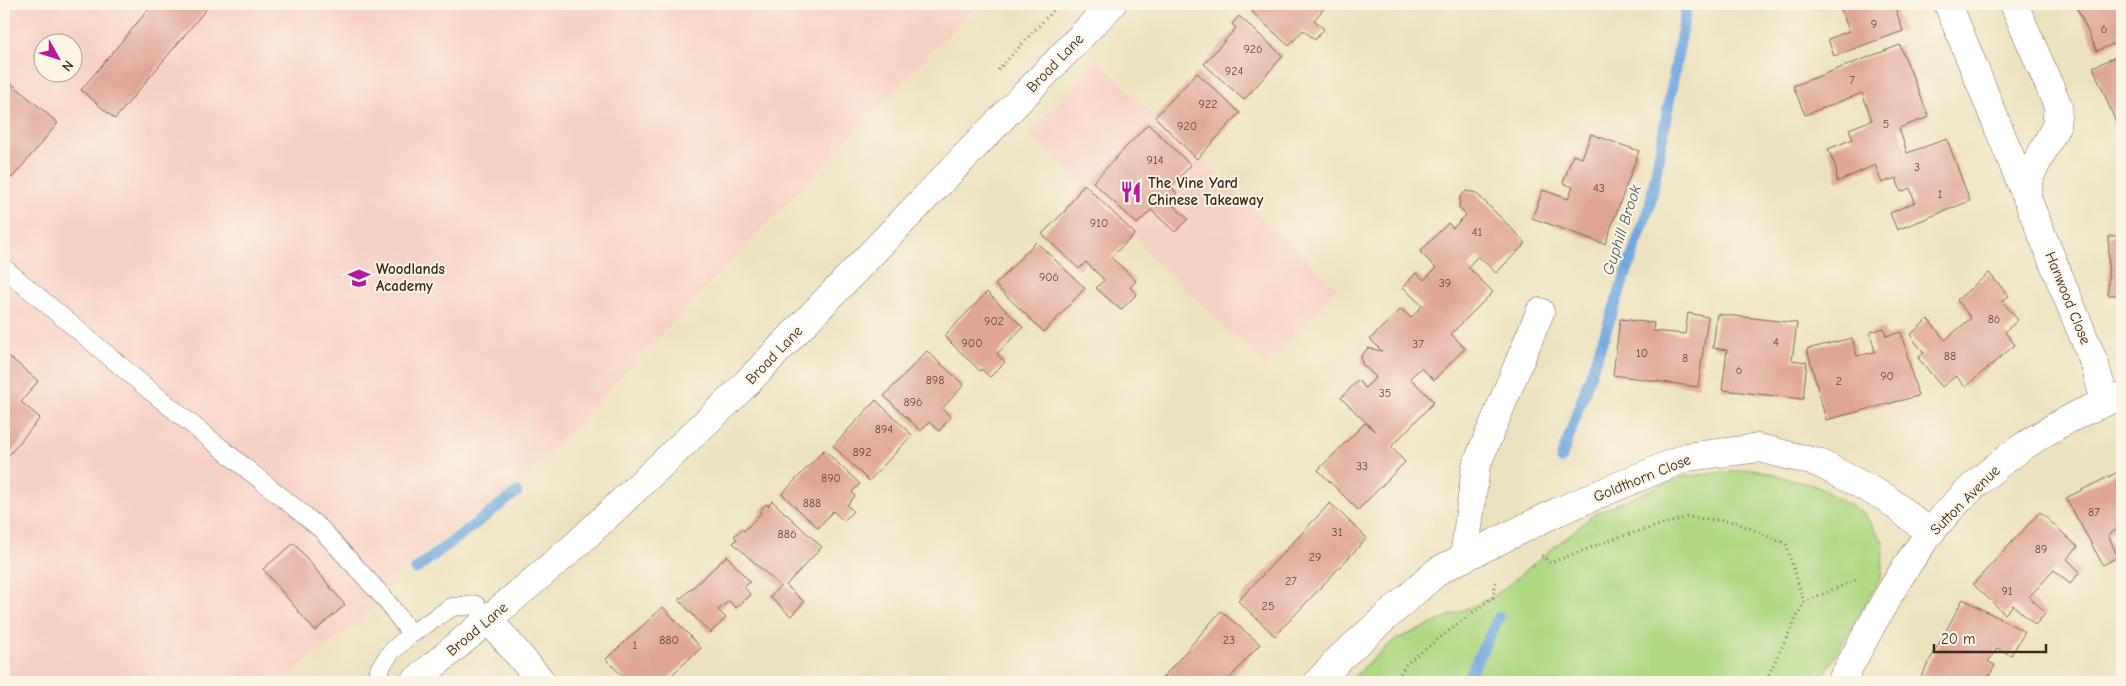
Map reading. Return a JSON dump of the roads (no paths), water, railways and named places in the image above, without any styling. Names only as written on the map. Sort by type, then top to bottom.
[{"type":"street","name":"Broad Lane","points":[[414,682],[576,545],[736,394],[1112,4]]},
{"type":"street","name":"Hanwood Close","points":[[1948,4],[2095,365],[2114,399]]},
{"type":"street","points":[[2014,4],[2058,106],[2056,126],[2031,174],[2026,195]]},
{"type":"street","points":[[1464,558],[1476,466],[1540,312]]},
{"type":"street","name":"Sutton Avenue","points":[[1841,682],[1894,587],[1930,533],[1967,493],[2009,457],[2054,428],[2114,399]]},
{"type":"street","name":"Goldthorn Close","points":[[1318,682],[1340,658],[1440,570],[1557,512],[1687,457],[1759,448],[1819,463],[1886,498],[1930,533]]},
{"type":"street","points":[[488,619],[542,682]]},
{"type":"lane","points":[[4,268],[149,390],[321,529],[385,599],[411,634]]},
{"type":"lane","points":[[378,682],[379,669],[391,652],[411,634],[452,607],[476,604],[488,619]]},
{"type":"waterway","name":"Guphill Brook","points":[[1561,459],[1650,205],[1687,4]]},
{"type":"waterway","points":[[416,569],[517,492]]},
{"type":"waterway","name":"Guphill Brook","points":[[1466,682],[1499,617]]},
{"type":"place","name":"The Vine Yard Chinese Takeaway","points":[[1131,192]]},
{"type":"place","name":"Woodlands Academy","points":[[359,278]]}]
